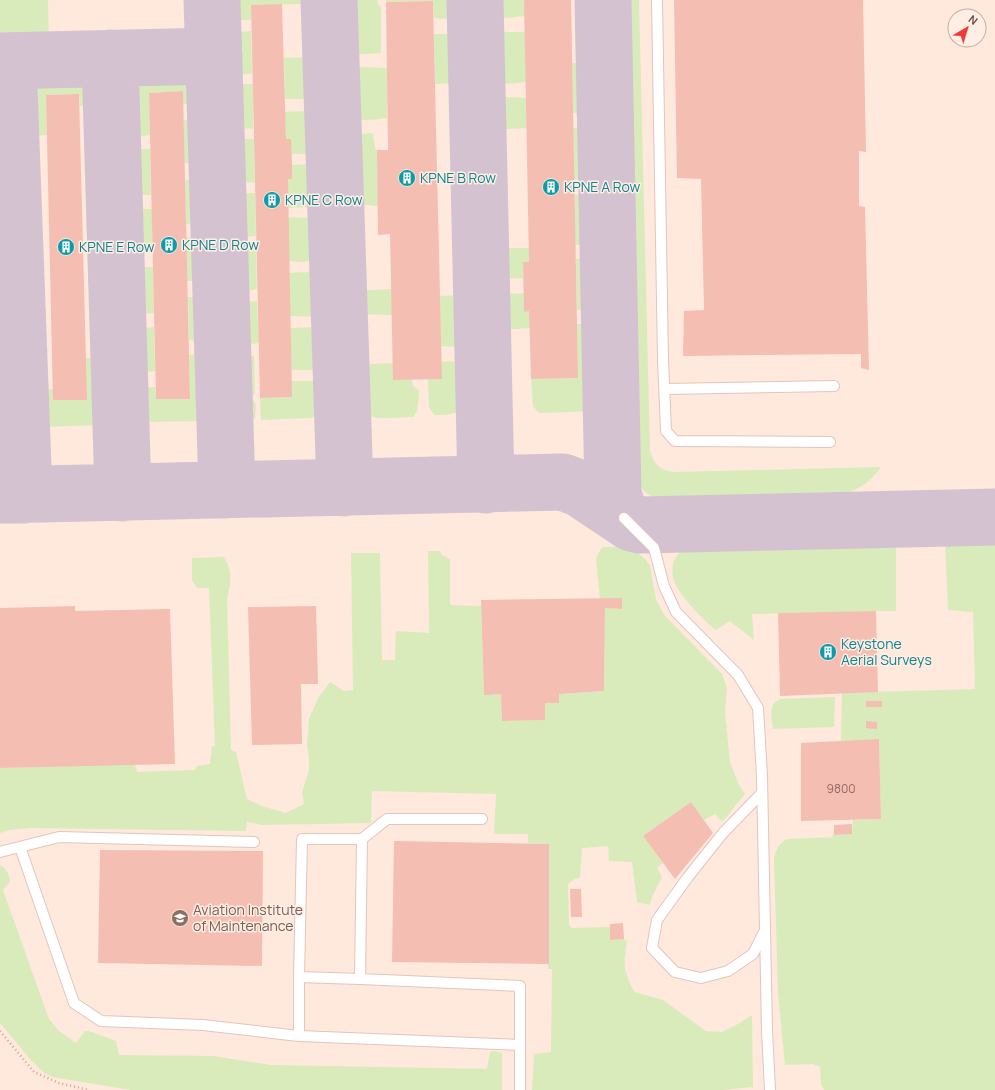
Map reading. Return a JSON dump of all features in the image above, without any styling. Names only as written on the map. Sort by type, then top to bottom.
[{"type":"lane","points":[[657,0],[666,431],[675,441],[830,442]]},
{"type":"lane","points":[[664,389],[834,386]]},
{"type":"lane","points":[[624,518],[654,548],[664,586],[676,612],[738,675],[758,708],[762,793],[767,1031],[770,1090]]},
{"type":"lane","points":[[762,793],[723,833],[688,877],[657,920],[652,948],[675,972],[701,978],[728,971],[753,954],[765,930]]},
{"type":"lane","points":[[299,1036],[302,839],[362,839],[387,819],[482,819]]},
{"type":"lane","points":[[0,852],[58,837],[254,842]]},
{"type":"lane","points":[[360,979],[362,839]]},
{"type":"lane","points":[[20,847],[74,1003],[101,1021],[203,1025],[299,1036],[520,1045]]},
{"type":"lane","points":[[299,976],[520,986],[520,1090]]},
{"type":"path","points":[[0,1031],[34,1072],[59,1083],[89,1090]]},
{"type":"green space","points":[[0,0],[48,0],[49,46],[0,48]]},
{"type":"green space","points":[[229,0],[316,0],[311,3],[303,4],[251,5],[251,20],[239,20],[231,18]]},
{"type":"green space","points":[[343,0],[377,0],[381,7],[381,53],[356,54],[350,51],[346,46],[342,31]]},
{"type":"green space","points":[[386,0],[462,0],[459,14],[453,18],[445,19],[434,18],[433,1],[386,2]]},
{"type":"green space","points":[[488,0],[524,0],[525,16],[506,18],[495,16],[489,7]]},
{"type":"green space","points":[[619,0],[639,0],[650,451],[654,460],[656,464],[665,470],[675,472],[881,467],[875,475],[859,488],[849,492],[658,497],[651,496],[645,492],[630,474],[627,416]]},
{"type":"green space","points":[[251,31],[252,74],[235,74],[230,71],[228,62],[228,36],[237,32]]},
{"type":"green space","points":[[499,32],[525,32],[526,82],[510,84],[499,83],[494,81],[488,74],[488,43],[493,35]]},
{"type":"green space","points":[[434,34],[452,34],[457,36],[463,44],[464,74],[459,81],[454,83],[435,84]]},
{"type":"green space","points":[[311,57],[315,60],[319,68],[319,94],[312,99],[285,99],[284,58]]},
{"type":"green space","points":[[572,63],[588,65],[595,71],[596,88],[594,109],[581,113],[573,113]]},
{"type":"green space","points":[[360,67],[387,68],[387,118],[368,120],[358,119],[350,116],[348,113],[344,96],[345,78],[347,74]]},
{"type":"green space","points":[[188,68],[194,70],[204,79],[205,99],[199,104],[183,104],[183,91],[149,93],[150,135],[140,136],[132,134],[128,129],[126,91],[129,82],[134,75],[151,69]]},
{"type":"green space","points":[[75,69],[89,72],[96,76],[99,80],[102,94],[99,103],[95,107],[80,106],[79,94],[46,95],[47,135],[28,134],[25,129],[23,118],[23,93],[28,80],[37,73],[53,70]]},
{"type":"green space","points":[[238,84],[253,84],[253,129],[238,128],[235,126],[230,116],[228,104],[229,93],[233,87]]},
{"type":"green space","points":[[499,98],[526,98],[527,128],[490,130],[490,107]]},
{"type":"green space","points":[[309,111],[317,115],[319,118],[321,148],[310,153],[291,154],[286,139],[285,112]]},
{"type":"green space","points":[[184,120],[197,120],[204,125],[206,130],[206,156],[199,163],[184,163]]},
{"type":"green space","points":[[573,128],[586,128],[596,136],[598,154],[597,168],[592,178],[587,180],[574,179]]},
{"type":"green space","points":[[369,133],[373,134],[375,149],[377,150],[378,206],[357,204],[358,214],[355,216],[348,214],[346,139],[350,136]]},
{"type":"green space","points":[[241,139],[254,139],[255,183],[242,182],[231,174],[232,149]]},
{"type":"green space","points":[[138,149],[150,149],[151,195],[136,194],[130,188],[128,177],[129,159],[133,151]]},
{"type":"green space","points":[[292,165],[312,165],[320,170],[323,178],[323,193],[322,201],[318,204],[288,208],[288,179],[292,179]]},
{"type":"green space","points":[[199,179],[206,185],[207,216],[203,223],[186,224],[185,180]]},
{"type":"green space","points":[[242,193],[255,193],[256,236],[244,237],[236,233],[233,226],[233,202],[236,197]]},
{"type":"green space","points":[[584,194],[594,199],[597,204],[599,210],[599,236],[591,244],[575,245],[575,195]]},
{"type":"green space","points":[[152,209],[152,253],[138,253],[134,251],[131,243],[131,217],[133,212],[136,210]]},
{"type":"green space","points":[[288,217],[311,219],[322,225],[324,255],[321,259],[303,262],[289,261]]},
{"type":"green space","points":[[186,237],[202,238],[208,242],[209,274],[206,281],[187,281]]},
{"type":"green space","points":[[256,246],[257,289],[240,289],[234,283],[232,267],[233,256],[237,249]]},
{"type":"green space","points":[[492,248],[529,248],[529,262],[523,262],[523,278],[506,278],[497,275],[494,271]]},
{"type":"green space","points":[[587,258],[595,262],[599,268],[601,276],[602,300],[595,308],[577,310],[576,259]]},
{"type":"green space","points":[[141,267],[153,267],[154,313],[139,313],[133,308],[130,294],[130,283],[135,271]]},
{"type":"green space","points":[[290,273],[315,273],[319,274],[325,281],[326,298],[324,312],[322,314],[311,316],[290,316]]},
{"type":"green space","points":[[392,289],[392,315],[351,314],[351,291]]},
{"type":"green space","points":[[524,293],[524,311],[529,311],[530,328],[508,329],[502,327],[495,320],[494,315],[497,300],[505,294]]},
{"type":"green space","points":[[440,296],[459,296],[462,297],[467,303],[470,314],[470,328],[468,340],[462,345],[453,347],[441,346]]},
{"type":"green space","points":[[188,297],[202,298],[209,301],[212,325],[206,339],[196,341],[189,340]]},
{"type":"green space","points":[[257,301],[259,343],[251,344],[242,341],[235,334],[234,310],[237,305],[242,302]]},
{"type":"green space","points":[[577,324],[596,327],[601,332],[602,403],[595,411],[541,413],[533,406],[531,379],[578,378]]},
{"type":"green space","points":[[154,327],[155,371],[148,372],[139,370],[135,365],[132,355],[133,336],[138,329]]},
{"type":"green space","points":[[313,327],[324,331],[326,365],[313,370],[291,370],[291,328]]},
{"type":"green space","points":[[200,354],[210,363],[212,413],[206,421],[139,422],[133,407],[133,399],[137,391],[140,388],[155,387],[156,399],[190,398],[189,355]]},
{"type":"green space","points":[[247,356],[254,356],[255,393],[252,397],[256,405],[255,419],[243,412],[236,397],[235,366],[239,360]]},
{"type":"green space","points":[[86,358],[100,359],[106,365],[109,419],[107,422],[99,425],[38,427],[33,425],[31,422],[30,397],[33,393],[37,390],[53,389]]},
{"type":"green space","points":[[451,361],[463,363],[468,368],[472,382],[470,397],[466,406],[458,412],[434,415],[429,407],[428,379],[441,362]]},
{"type":"green space","points":[[393,363],[393,380],[412,379],[413,386],[419,390],[417,411],[413,417],[391,418],[380,418],[363,413],[354,402],[352,395],[353,365]]},
{"type":"green space","points":[[0,375],[4,377],[6,421],[0,428]]},
{"type":"green space","points":[[291,381],[318,381],[325,385],[326,400],[320,412],[311,418],[261,420],[260,398],[292,397]]},
{"type":"green space","points":[[945,541],[995,541],[995,1090],[824,1090],[821,1084],[820,1067],[813,1064],[785,1065],[778,993],[774,859],[778,847],[782,842],[788,839],[832,837],[832,835],[852,834],[853,820],[881,819],[879,739],[841,741],[842,693],[975,689],[973,612],[948,610]]},
{"type":"green space","points":[[896,542],[896,611],[752,614],[754,640],[730,621],[716,630],[687,601],[678,589],[672,572],[676,556],[688,546]]},
{"type":"green space","points":[[603,547],[635,547],[637,552],[650,565],[656,600],[665,616],[722,674],[727,688],[725,712],[730,762],[739,785],[745,794],[722,822],[715,814],[704,820],[691,802],[643,836],[663,863],[657,868],[662,877],[652,897],[650,905],[637,902],[632,862],[609,861],[608,846],[582,848],[580,878],[575,879],[568,884],[569,925],[572,928],[610,927],[610,940],[624,939],[627,942],[625,968],[628,979],[635,992],[663,1000],[706,1031],[722,1032],[752,1015],[753,1087],[722,1090],[532,1090],[534,1054],[551,1052],[552,969],[548,969],[549,844],[528,843],[528,834],[494,834],[496,794],[372,791],[371,823],[262,825],[247,822],[246,831],[31,828],[9,830],[0,833],[0,768],[135,764],[137,772],[195,770],[197,766],[210,764],[212,746],[215,746],[209,588],[197,588],[192,580],[192,558],[223,557],[229,567],[230,583],[227,600],[231,750],[236,752],[247,799],[262,806],[286,813],[304,804],[302,792],[309,770],[307,743],[309,719],[318,698],[330,682],[344,691],[353,690],[351,553],[380,553],[382,660],[395,660],[396,631],[429,633],[428,551],[440,551],[442,555],[450,559],[450,605],[481,606],[484,694],[501,694],[502,721],[544,720],[545,703],[559,703],[559,694],[604,691],[605,608],[622,609],[600,599],[596,558]]},
{"type":"green space","points":[[835,697],[834,727],[773,729],[771,712],[773,705],[780,699]]},
{"type":"green space","points":[[0,865],[6,870],[9,877],[10,882],[3,890],[49,1019],[59,1031],[76,1043],[85,1031],[89,1031],[116,1041],[119,1055],[213,1056],[271,1065],[487,1069],[490,1052],[494,1051],[502,1053],[502,1090],[131,1090],[52,1077],[43,1072],[30,1059],[0,1023]]},
{"type":"building","name":"KPNE A Row","points":[[524,0],[571,0],[578,378],[531,379],[529,311],[524,312],[523,262],[529,262]]},
{"type":"building","points":[[674,0],[863,0],[866,152],[859,151],[859,206],[865,207],[869,370],[861,368],[861,354],[683,356],[684,311],[704,310],[701,179],[677,178]]},
{"type":"building","name":"KPNE B Row","points":[[433,1],[442,379],[393,380],[390,234],[378,235],[377,150],[388,150],[386,2]]},
{"type":"building","name":"KPNE C Row","points":[[282,4],[286,139],[291,139],[292,165],[292,179],[288,179],[292,397],[260,398],[251,5]]},
{"type":"building","name":"KPNE D Row","points":[[183,91],[190,399],[156,399],[149,93]]},
{"type":"building","name":"KPNE E Row","points":[[79,94],[87,400],[53,400],[46,95]]},
{"type":"building","points":[[622,598],[622,609],[605,608],[604,691],[559,694],[559,703],[545,703],[545,720],[502,721],[501,694],[484,695],[481,600]]},
{"type":"building","points":[[75,606],[75,611],[170,609],[175,764],[0,768],[0,608]]},
{"type":"building","points":[[316,606],[318,684],[301,684],[302,744],[252,745],[248,607]]},
{"type":"building","name":"Keystone Aerial Surveys","points":[[876,611],[878,692],[780,696],[778,613]]},
{"type":"building","points":[[866,701],[882,701],[882,707],[866,707]]},
{"type":"building","points":[[866,721],[877,722],[877,729],[866,728]]},
{"type":"building","points":[[879,739],[881,819],[801,821],[801,743]]},
{"type":"building","points":[[691,802],[713,833],[675,879],[643,836]]},
{"type":"building","points":[[852,824],[852,834],[834,835],[834,825]]},
{"type":"building","points":[[394,841],[549,844],[549,964],[392,962]]},
{"type":"building","points":[[100,850],[263,851],[262,966],[98,963]]},
{"type":"building","points":[[570,889],[581,889],[582,917],[571,917]]},
{"type":"building","points":[[623,923],[624,939],[610,940],[610,924]]},
{"type":"taxiway","points":[[212,0],[227,490]]},
{"type":"taxiway","points":[[329,0],[345,488]]},
{"type":"taxiway","points":[[475,0],[486,485]]},
{"type":"taxiway","points":[[603,0],[613,494],[617,507],[624,518]]},
{"type":"taxiway","points":[[0,61],[214,56]]},
{"type":"taxiway","points":[[110,58],[123,493]]},
{"type":"taxiway","points":[[8,61],[24,495]]},
{"type":"taxiway","points":[[0,495],[563,482],[581,489],[632,523],[640,525],[995,517]]},
{"type":"place","name":"KPNE B Row","points":[[407,178]]},
{"type":"place","name":"KPNE A Row","points":[[551,187]]},
{"type":"place","name":"KPNE C Row","points":[[272,200]]},
{"type":"place","name":"KPNE D Row","points":[[169,245]]},
{"type":"place","name":"KPNE E Row","points":[[66,247]]},
{"type":"place","name":"Keystone Aerial Surveys","points":[[828,652]]},
{"type":"place","name":"Aviation Institute of Maintenance","points":[[180,918]]}]
